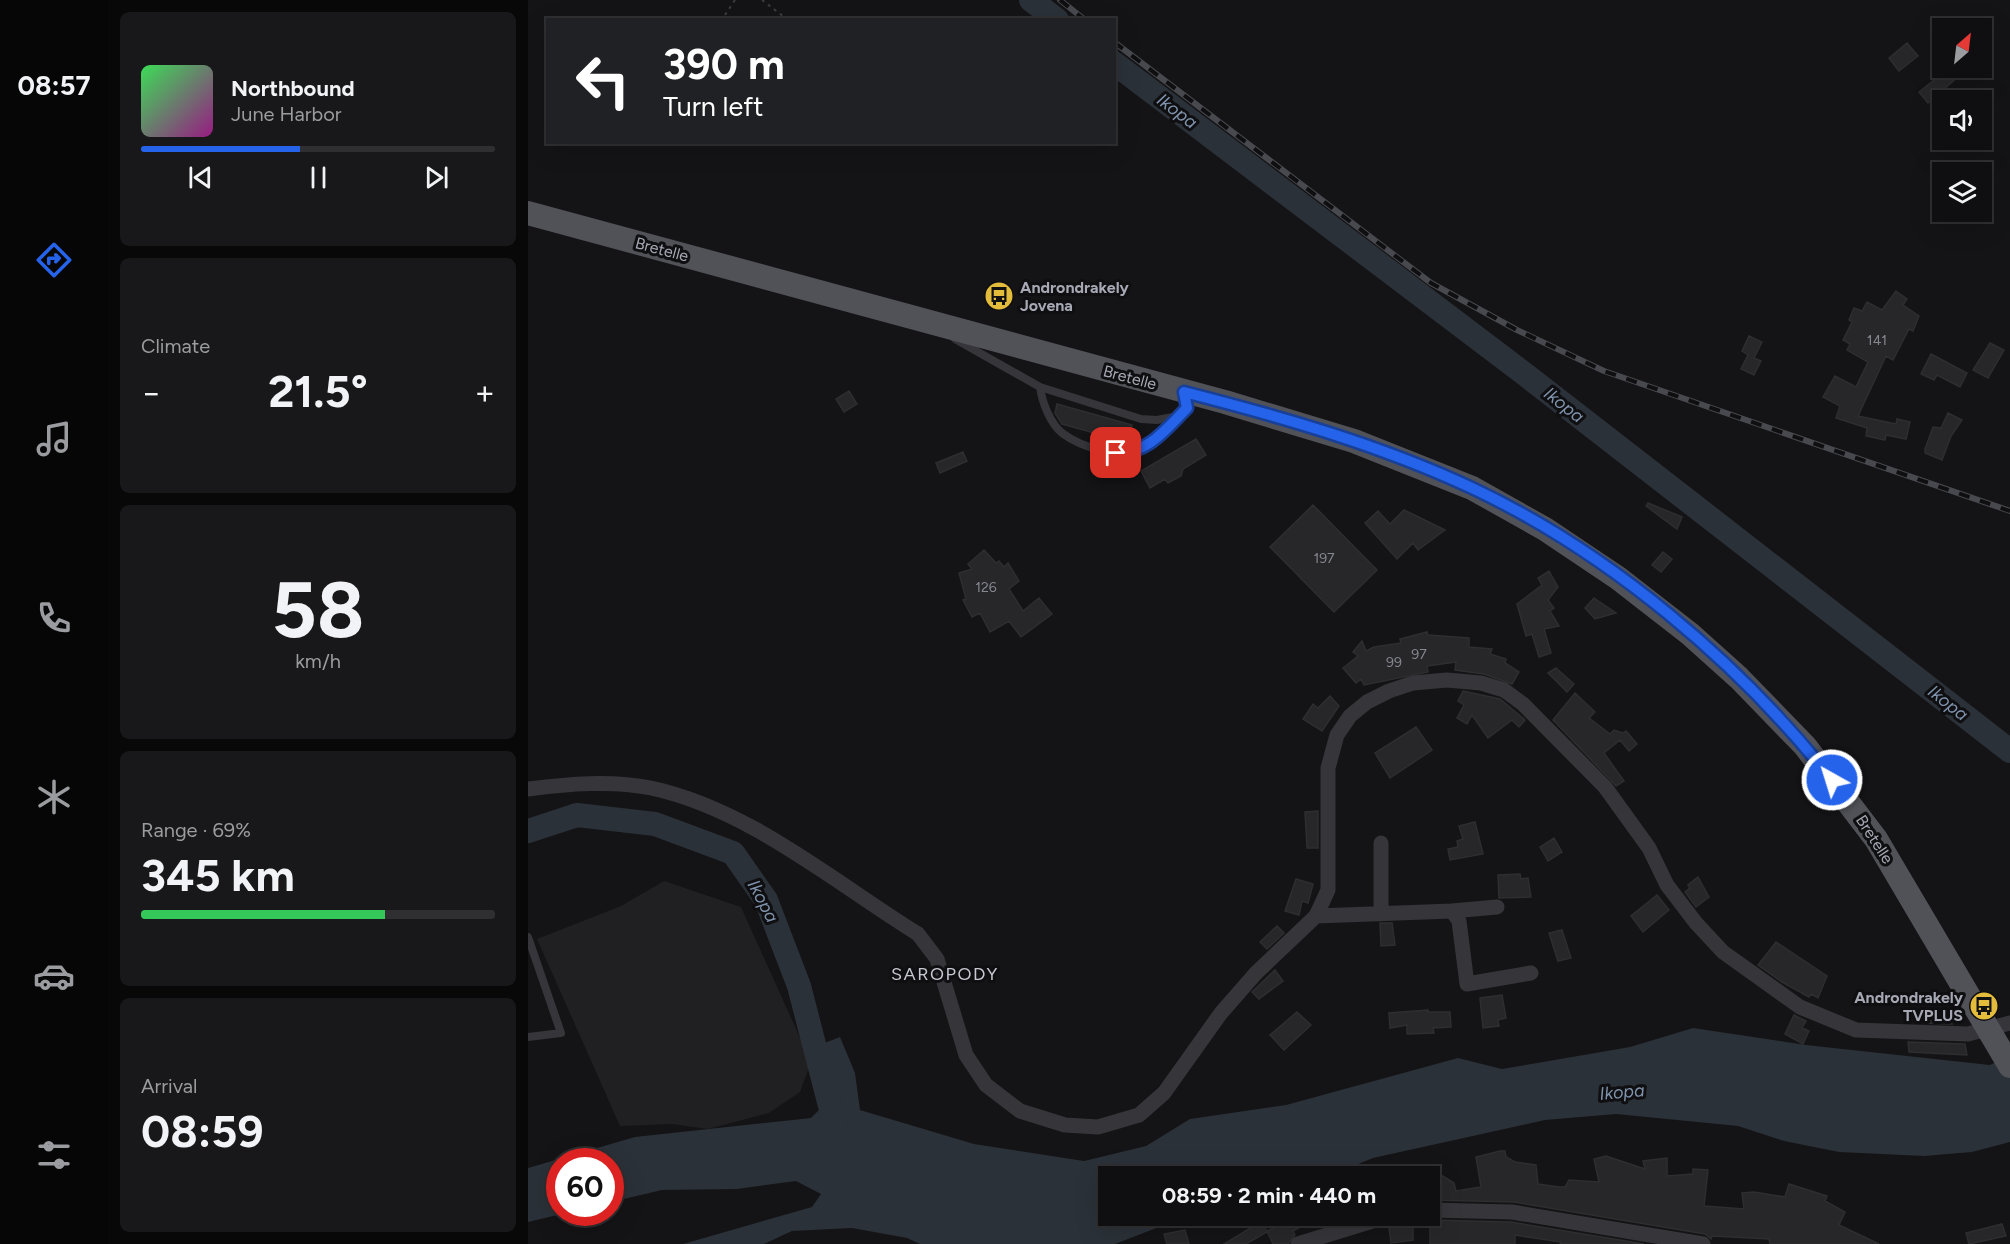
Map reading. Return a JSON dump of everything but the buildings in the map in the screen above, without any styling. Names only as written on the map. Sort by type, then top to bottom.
[{"type":"main road","name":"Bretelle","points":[[528,213],[1184,392],[1354,441],[1472,488],[1545,529],[1645,598],[1739,678],[1823,768],[1876,839],[1998,1030],[2010,1066]]},
{"type":"street","points":[[528,789],[567,784],[648,788],[680,795],[716,810],[775,841],[918,934],[937,958],[966,1055],[986,1085],[1020,1111],[1065,1125],[1098,1127],[1139,1116],[1164,1093],[1221,1013],[1256,973],[1316,916],[1328,890],[1328,768],[1337,735],[1350,716],[1367,702],[1413,683],[1447,680],[1481,683],[1504,690],[1523,704],[1605,787],[1649,848],[1667,885],[1723,952],[1800,1007],[1856,1030],[1968,1034],[1998,1030]]},
{"type":"street","points":[[1381,914],[1382,843]]},
{"type":"street","points":[[1316,916],[1497,907]]},
{"type":"street","points":[[1452,911],[1459,921],[1467,984],[1531,973]]},
{"type":"street","points":[[1440,1210],[1512,1212],[1703,1244]]},
{"type":"street","points":[[1298,1244],[1356,1226]]},
{"type":"lane","points":[[925,322],[1040,387],[1141,419],[1157,420],[1179,416]]},
{"type":"lane","points":[[1040,387],[1042,399],[1061,432],[1082,444],[1116,453],[1133,451],[1152,443],[1187,408],[1184,392]]},
{"type":"lane","points":[[528,937],[561,1033],[528,1037]]},
{"type":"path","points":[[725,15],[735,0]]},
{"type":"path","points":[[762,0],[785,18]]},
{"type":"shaded area","points":[[664,881],[741,907],[811,1062],[800,1092],[769,1113],[708,1129],[672,1124],[620,1126],[537,939],[621,906]]},
{"type":"water","points":[[1693,1028],[1806,1045],[1990,1065],[2010,1055],[2010,1142],[1972,1152],[1924,1156],[1839,1152],[1784,1141],[1738,1126],[1616,1114],[1545,1120],[1373,1158],[1353,1166],[1098,1166],[1098,1226],[1162,1226],[1115,1244],[920,1244],[907,1238],[852,1228],[792,1231],[764,1244],[683,1244],[812,1207],[821,1194],[796,1181],[737,1189],[662,1190],[624,1199],[624,1148],[597,1148],[635,1137],[811,1118],[837,1092],[822,1044],[840,1037],[855,1073],[860,1110],[974,1144],[1084,1161],[1146,1146],[1190,1119],[1286,1105],[1458,1058],[1502,1069],[1630,1047]]},
{"type":"water","points":[[546,1163],[546,1218],[528,1222],[528,1168]]},
{"type":"waterway","name":"Ikopa","points":[[1031,0],[1054,18]]},
{"type":"waterway","name":"Ikopa","points":[[1116,65],[1526,375],[2010,751]]},
{"type":"waterway","name":"Ikopa","points":[[528,831],[577,815],[655,824],[733,853],[766,900],[799,986],[837,1133]]},
{"type":"railway","points":[[1060,0],[1082,18]]},
{"type":"railway","points":[[1116,44],[1431,283],[1517,330],[1604,371],[2010,511]]},
{"type":"place","name":"Androndrakely Jovena","points":[[999,296]]},
{"type":"place","name":"Androndrakely TVPLUS","points":[[1984,1006]]},
{"type":"district","name":"SAROPODY","points":[[945,974]]},
{"type":"route","points":[[1116,453],[1141,449],[1152,443],[1187,408],[1184,392],[1354,441],[1472,488],[1583,553],[1678,624],[1739,678],[1805,746],[1832,780]]}]
